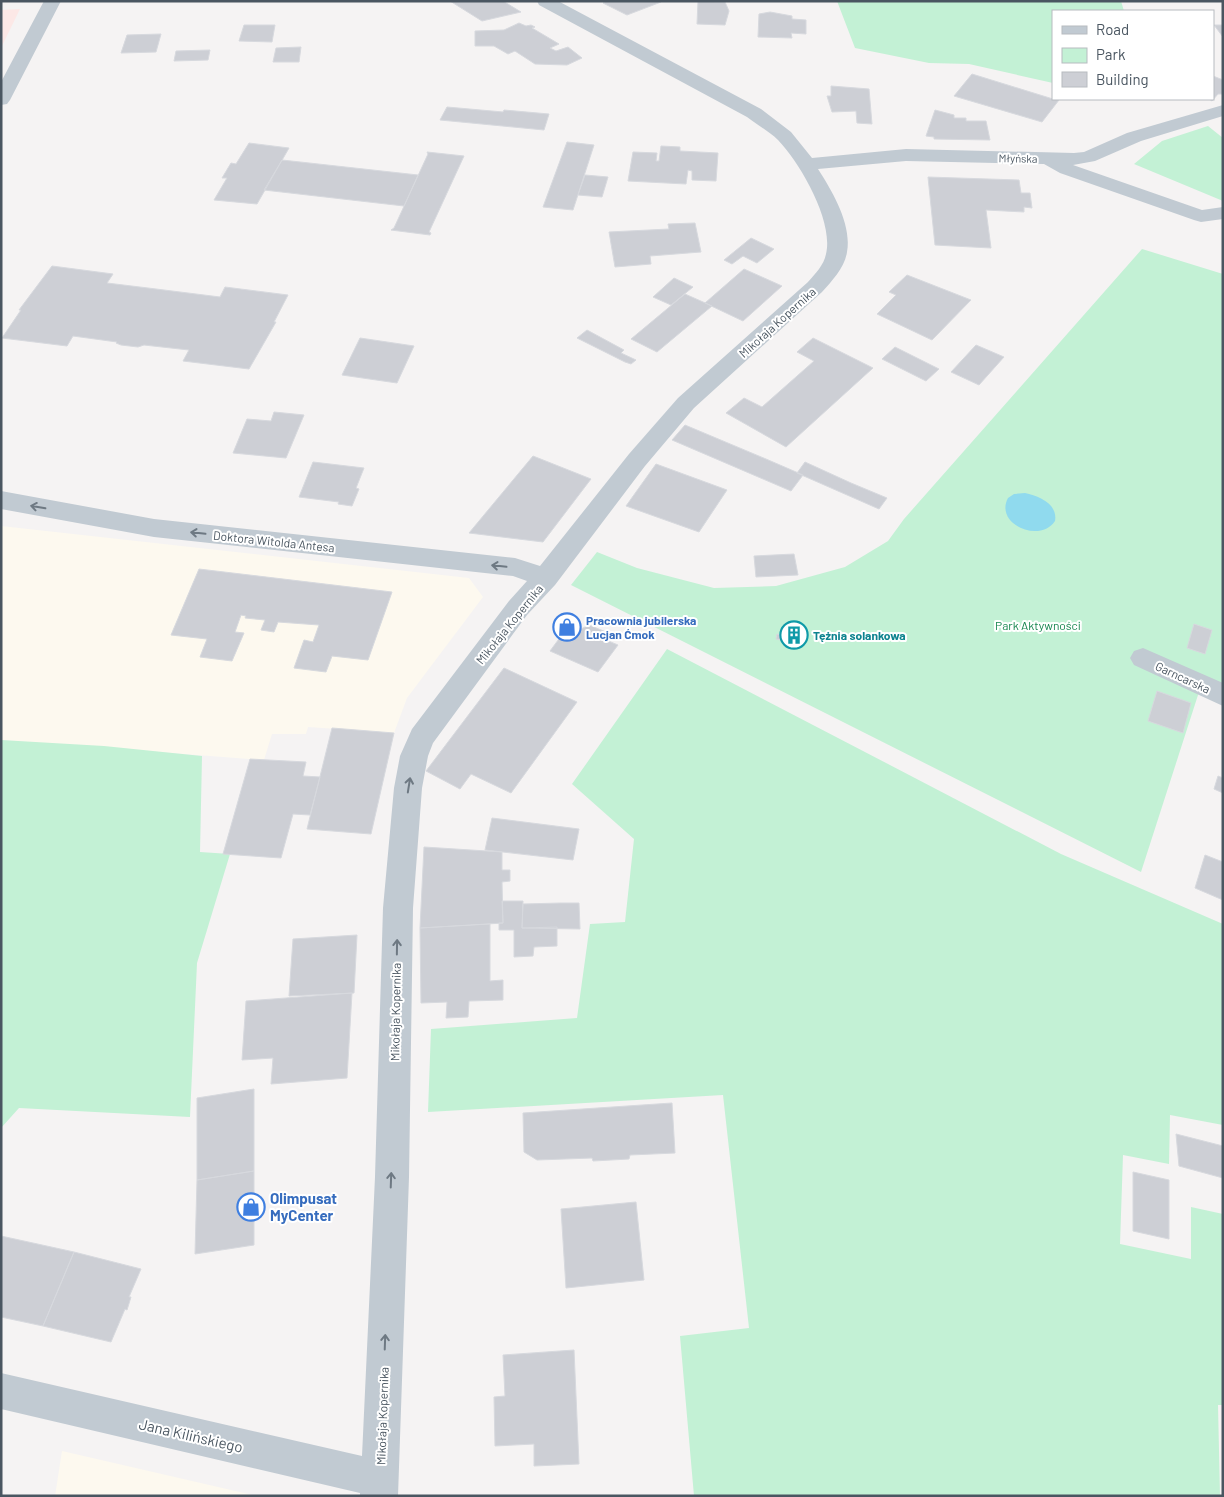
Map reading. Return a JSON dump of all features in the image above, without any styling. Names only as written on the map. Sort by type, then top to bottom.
[{"type":"street","points":[[1,100],[52,1]]},
{"type":"street","name":"Mikołaja Kopernika","points":[[380,1487],[392,1177],[398,908],[408,788],[414,756],[422,737],[518,608],[546,578],[637,460],[686,404],[815,287],[826,274],[837,253],[838,238],[827,206],[807,165],[785,136],[754,114],[545,1]]},
{"type":"street","name":"Młyńska","points":[[807,165],[846,157],[901,154],[1074,159],[1088,157],[1134,137],[1223,110]]},
{"type":"street","points":[[1045,158],[1067,169],[1201,216],[1223,213]]},
{"type":"street","name":"Doktora Witolda Antesa","points":[[1,500],[154,528],[515,567],[546,578]]},
{"type":"street","name":"Garncarska","points":[[1143,658],[1223,695]]},
{"type":"street","name":"Jana Kilińskiego","points":[[1,1391],[380,1487]]},
{"type":"shaded area","points":[[20,9],[1,48],[1,10]]},
{"type":"shaded area","points":[[1,526],[469,578],[483,597],[407,698],[394,733],[308,727],[306,734],[272,734],[264,760],[1,740]]},
{"type":"shaded area","points":[[62,1451],[257,1496],[55,1496]]},
{"type":"green space","points":[[837,1],[1121,1],[1124,10],[1052,10],[1052,83],[969,64],[929,63],[855,48]]},
{"type":"green space","points":[[1208,126],[1223,138],[1223,201],[1134,164],[1162,141]]},
{"type":"green space","name":"Park Aktywności","points":[[1142,249],[1223,274],[1223,684],[1201,677],[1198,695],[1141,872],[571,585],[597,552],[637,568],[714,588],[776,586],[845,567],[888,541],[904,519]]},
{"type":"green space","points":[[667,649],[1061,854],[1223,924],[1223,1125],[1170,1115],[1169,1164],[1123,1155],[1120,1244],[1191,1259],[1191,1207],[1223,1214],[1223,1405],[1218,1405],[1220,1496],[694,1496],[680,1336],[749,1328],[723,1095],[428,1112],[431,1029],[577,1018],[590,924],[625,922],[634,839],[572,784]]},
{"type":"green space","points":[[1,740],[104,746],[202,756],[200,852],[230,854],[197,963],[190,1117],[19,1108],[1,1128]]},
{"type":"water","points":[[1025,493],[1036,496],[1051,505],[1054,510],[1055,521],[1048,528],[1030,531],[1013,523],[1007,516],[1005,507],[1008,498],[1014,494]]},
{"type":"building","points":[[450,1],[503,1],[521,12],[482,21]]},
{"type":"building","points":[[606,1],[661,2],[627,15],[603,3]]},
{"type":"building","points":[[698,1],[725,2],[729,11],[725,25],[697,24]]},
{"type":"building","points":[[770,12],[792,16],[792,19],[806,20],[806,34],[791,33],[792,38],[758,37],[759,14]]},
{"type":"building","points":[[519,23],[535,27],[532,28],[559,44],[550,48],[556,51],[568,47],[582,58],[567,65],[535,64],[515,51],[508,54],[494,46],[475,46],[475,31],[504,30]]},
{"type":"building","points":[[244,25],[275,25],[272,42],[239,41]]},
{"type":"building","points":[[1214,25],[1223,25],[1223,37]]},
{"type":"building","points":[[161,34],[156,52],[121,53],[127,35]]},
{"type":"building","points":[[301,47],[299,62],[273,62],[276,48]]},
{"type":"building","points":[[210,50],[208,60],[174,61],[176,51]]},
{"type":"building","points":[[972,74],[1052,100],[1059,100],[1042,122],[954,96]]},
{"type":"building","points":[[1214,76],[1223,80],[1223,94],[1218,94],[1214,99]]},
{"type":"building","points":[[831,86],[869,89],[872,124],[857,123],[856,111],[832,112],[827,96],[831,96]]},
{"type":"building","points":[[447,107],[549,114],[544,130],[440,120]]},
{"type":"building","points":[[935,110],[954,115],[954,118],[966,118],[966,121],[986,121],[990,140],[934,139],[934,137],[926,136]]},
{"type":"building","points":[[567,142],[594,145],[573,210],[543,207]]},
{"type":"building","points":[[249,143],[289,148],[257,204],[214,200],[227,178],[222,178],[231,163],[236,164]]},
{"type":"building","points":[[661,146],[680,147],[680,151],[718,153],[716,181],[692,180],[692,171],[688,170],[686,184],[628,181],[633,152],[657,153],[656,161],[659,161]]},
{"type":"building","points":[[427,152],[464,156],[429,232],[431,233],[430,235],[391,230],[394,228],[428,154]]},
{"type":"building","points":[[282,160],[418,175],[404,206],[264,190]]},
{"type":"building","points":[[585,175],[608,177],[602,197],[578,195]]},
{"type":"building","points":[[928,177],[1019,180],[1021,193],[1030,193],[1032,208],[1024,207],[1024,212],[986,210],[991,248],[935,245]]},
{"type":"building","points":[[695,223],[701,252],[650,256],[651,264],[615,267],[609,232],[669,229],[668,224]]},
{"type":"building","points":[[751,238],[774,249],[757,263],[743,256],[732,264],[724,260]]},
{"type":"building","points":[[52,266],[113,274],[107,283],[220,297],[225,287],[288,295],[274,322],[276,322],[249,369],[183,361],[189,350],[144,345],[138,347],[121,345],[117,342],[73,336],[67,346],[2,338],[21,310],[19,310]]},
{"type":"building","points":[[744,269],[782,286],[743,321],[705,303]]},
{"type":"building","points":[[907,275],[971,300],[932,340],[877,314],[896,295],[889,292]]},
{"type":"building","points":[[674,278],[693,287],[671,305],[653,297]]},
{"type":"building","points":[[685,294],[712,306],[657,352],[631,339]]},
{"type":"building","points":[[587,330],[624,350],[621,353],[636,360],[631,364],[625,362],[577,338]]},
{"type":"building","points":[[360,338],[414,346],[397,383],[342,375]]},
{"type":"building","points":[[813,338],[873,368],[786,447],[726,413],[744,398],[762,407],[814,361],[797,352]]},
{"type":"building","points":[[976,345],[1004,357],[979,385],[951,372]]},
{"type":"building","points":[[895,347],[939,369],[926,381],[882,359]]},
{"type":"building","points":[[274,412],[304,415],[286,458],[233,453],[247,419],[271,421]]},
{"type":"building","points":[[685,425],[803,475],[791,491],[672,440]]},
{"type":"building","points":[[533,456],[591,479],[543,542],[469,533]]},
{"type":"building","points":[[313,462],[364,468],[356,488],[359,489],[352,506],[338,504],[339,502],[299,497]]},
{"type":"building","points":[[805,462],[887,498],[879,509],[797,473]]},
{"type":"building","points":[[656,464],[727,490],[699,532],[626,506]]},
{"type":"building","points":[[794,554],[798,575],[756,577],[754,556]]},
{"type":"building","points":[[199,569],[392,592],[368,660],[332,656],[326,672],[294,668],[304,640],[313,642],[319,625],[278,622],[274,632],[261,630],[265,620],[245,618],[246,616],[241,615],[235,632],[244,633],[232,661],[200,657],[207,639],[171,635]]},
{"type":"building","points":[[570,624],[581,629],[589,625],[606,632],[606,640],[618,645],[598,672],[550,651]]},
{"type":"building","points":[[1194,624],[1212,630],[1205,654],[1187,648]]},
{"type":"building","name":"Tężnia solankowa","points":[[801,630],[805,633],[800,638],[791,636],[785,641],[776,639],[777,634],[784,636],[790,632],[798,633]]},
{"type":"building","points":[[504,668],[577,702],[511,793],[471,774],[460,789],[426,771]]},
{"type":"building","points":[[1157,691],[1191,703],[1183,733],[1148,721]]},
{"type":"building","points":[[332,728],[394,733],[371,834],[307,829]]},
{"type":"building","points":[[250,759],[306,762],[303,776],[320,777],[310,815],[293,814],[281,858],[223,854]]},
{"type":"building","points":[[1218,776],[1223,778],[1223,793],[1214,789]]},
{"type":"building","points":[[492,818],[579,829],[573,860],[485,850]]},
{"type":"building","points":[[424,847],[502,852],[502,870],[510,870],[510,881],[502,882],[503,923],[420,928]]},
{"type":"building","points":[[1205,855],[1223,862],[1223,900],[1195,888]]},
{"type":"building","points":[[502,901],[523,901],[522,928],[557,927],[557,946],[534,947],[533,956],[514,957],[514,930],[499,930],[499,923],[503,923]]},
{"type":"building","points":[[579,903],[580,929],[522,928],[523,904]]},
{"type":"building","points":[[490,924],[490,981],[503,980],[503,1000],[469,1001],[468,1017],[446,1018],[447,1002],[421,1003],[420,928]]},
{"type":"building","points":[[357,935],[354,993],[289,996],[293,939]]},
{"type":"building","points":[[352,993],[347,1078],[271,1084],[273,1058],[242,1060],[246,1001]]},
{"type":"building","points":[[254,1089],[254,1171],[197,1180],[197,1098]]},
{"type":"building","points":[[672,1103],[675,1153],[630,1155],[629,1159],[593,1161],[592,1158],[537,1160],[524,1152],[523,1113]]},
{"type":"building","points":[[1176,1134],[1223,1146],[1223,1178],[1179,1166]]},
{"type":"building","points":[[254,1171],[254,1245],[195,1254],[197,1180]]},
{"type":"building","points":[[1133,1172],[1169,1180],[1169,1239],[1133,1231]]},
{"type":"building","points":[[636,1202],[644,1280],[566,1288],[561,1209]]},
{"type":"building","points":[[1,1236],[74,1252],[43,1326],[1,1317]]},
{"type":"building","points":[[74,1252],[141,1269],[129,1297],[131,1297],[127,1310],[125,1309],[111,1342],[43,1326]]},
{"type":"building","points":[[574,1350],[579,1464],[534,1466],[534,1444],[495,1446],[494,1397],[505,1396],[503,1355]]},
{"type":"place","name":"Pracownia jubilerska Lucjan Ćmok","points":[[567,627]]},
{"type":"place","name":"Tężnia solankowa","points":[[794,635]]},
{"type":"place","name":"Olimpusat MyCenter","points":[[251,1207]]}]
